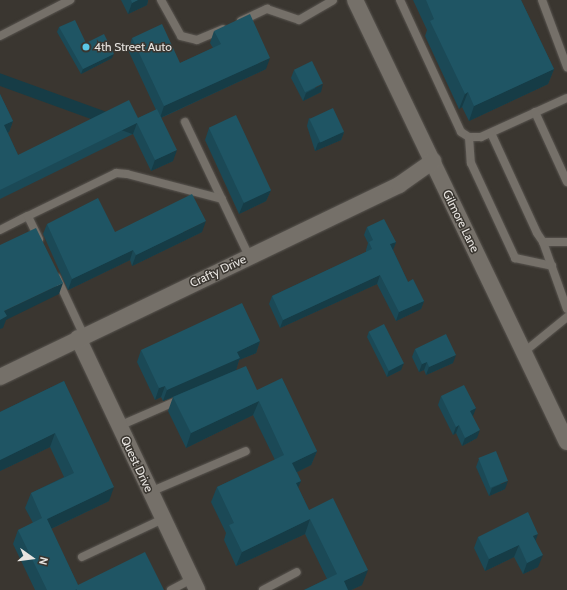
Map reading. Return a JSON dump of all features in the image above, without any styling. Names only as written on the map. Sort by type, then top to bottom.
[{"type":"street","name":"Gilmore Lane","points":[[355,0],[567,442]]},
{"type":"street","name":"Crafty Drive","points":[[0,377],[399,185],[433,161]]},
{"type":"street","name":"Quest Drive","points":[[81,337],[119,426],[194,585]]},
{"type":"lane","points":[[0,36],[70,0]]},
{"type":"lane","points":[[161,0],[181,36],[197,40],[267,9],[299,20],[333,0]]},
{"type":"lane","points":[[400,0],[461,132],[470,137],[481,137],[567,98]]},
{"type":"lane","points":[[542,0],[567,67]]},
{"type":"lane","points":[[535,112],[567,182]]},
{"type":"lane","points":[[185,122],[249,256]]},
{"type":"lane","points":[[490,132],[537,233],[543,242],[567,309]]},
{"type":"lane","points":[[470,137],[471,163],[515,258],[552,266]]},
{"type":"lane","points":[[0,230],[116,173],[127,174],[222,199]]},
{"type":"lane","points":[[28,216],[42,244]]},
{"type":"lane","points":[[543,242],[567,242]]},
{"type":"lane","points":[[55,272],[81,337]]},
{"type":"lane","points":[[524,352],[567,317]]},
{"type":"lane","points":[[119,426],[190,396]]},
{"type":"lane","points":[[150,492],[246,451]]},
{"type":"lane","points":[[82,557],[163,519]]},
{"type":"lane","points":[[263,590],[297,572]]},
{"type":"lane","points":[[171,590],[194,585]]},
{"type":"building","points":[[131,0],[138,0],[132,3]]},
{"type":"building","points":[[426,0],[521,0],[554,69],[474,106],[468,92],[465,94],[430,21],[434,19]]},
{"type":"building","points":[[250,14],[270,58],[164,106],[132,38],[162,24],[180,63],[221,44],[214,31]]},
{"type":"building","name":"4th Street Auto","points":[[75,20],[86,43],[104,34],[114,54],[83,69],[59,27]]},
{"type":"building","points":[[312,61],[323,83],[305,92],[294,70]]},
{"type":"building","points":[[0,94],[13,121],[4,125],[18,155],[129,100],[138,118],[157,109],[177,150],[155,160],[137,123],[0,190]]},
{"type":"building","points":[[333,108],[344,132],[320,143],[309,119]]},
{"type":"building","points":[[236,115],[271,190],[244,203],[209,128]]},
{"type":"building","points":[[192,194],[206,221],[136,255],[133,250],[72,279],[47,224],[98,198],[115,232]]},
{"type":"building","points":[[384,219],[396,242],[390,244],[408,282],[413,279],[424,301],[399,312],[380,275],[283,320],[272,296],[372,249],[369,242],[373,240],[367,227]]},
{"type":"building","points":[[36,228],[63,283],[4,311],[7,316],[0,320],[0,245]]},
{"type":"building","points":[[242,303],[260,341],[237,352],[240,358],[167,390],[165,386],[159,388],[141,350]]},
{"type":"building","points":[[384,324],[404,363],[389,371],[369,332]]},
{"type":"building","points":[[446,334],[456,355],[429,367],[427,362],[422,364],[415,349]]},
{"type":"building","points":[[246,366],[257,390],[282,378],[317,451],[292,463],[301,481],[296,483],[309,510],[333,498],[368,570],[344,581],[348,590],[304,590],[337,574],[310,519],[242,552],[229,525],[234,523],[217,487],[284,455],[259,401],[191,433],[173,397]]},
{"type":"building","points":[[64,381],[114,487],[47,519],[78,585],[145,552],[164,590],[47,590],[18,530],[42,518],[31,493],[74,473],[55,433],[0,460],[0,412]]},
{"type":"building","points":[[464,385],[476,408],[470,411],[480,430],[465,438],[459,425],[456,427],[441,396]]},
{"type":"building","points":[[496,451],[508,481],[490,488],[478,458]]},
{"type":"building","points":[[528,512],[538,534],[533,536],[543,555],[527,563],[519,545],[489,559],[478,537]]},
{"type":"place","name":"4th Street Auto","points":[[86,47]]}]
